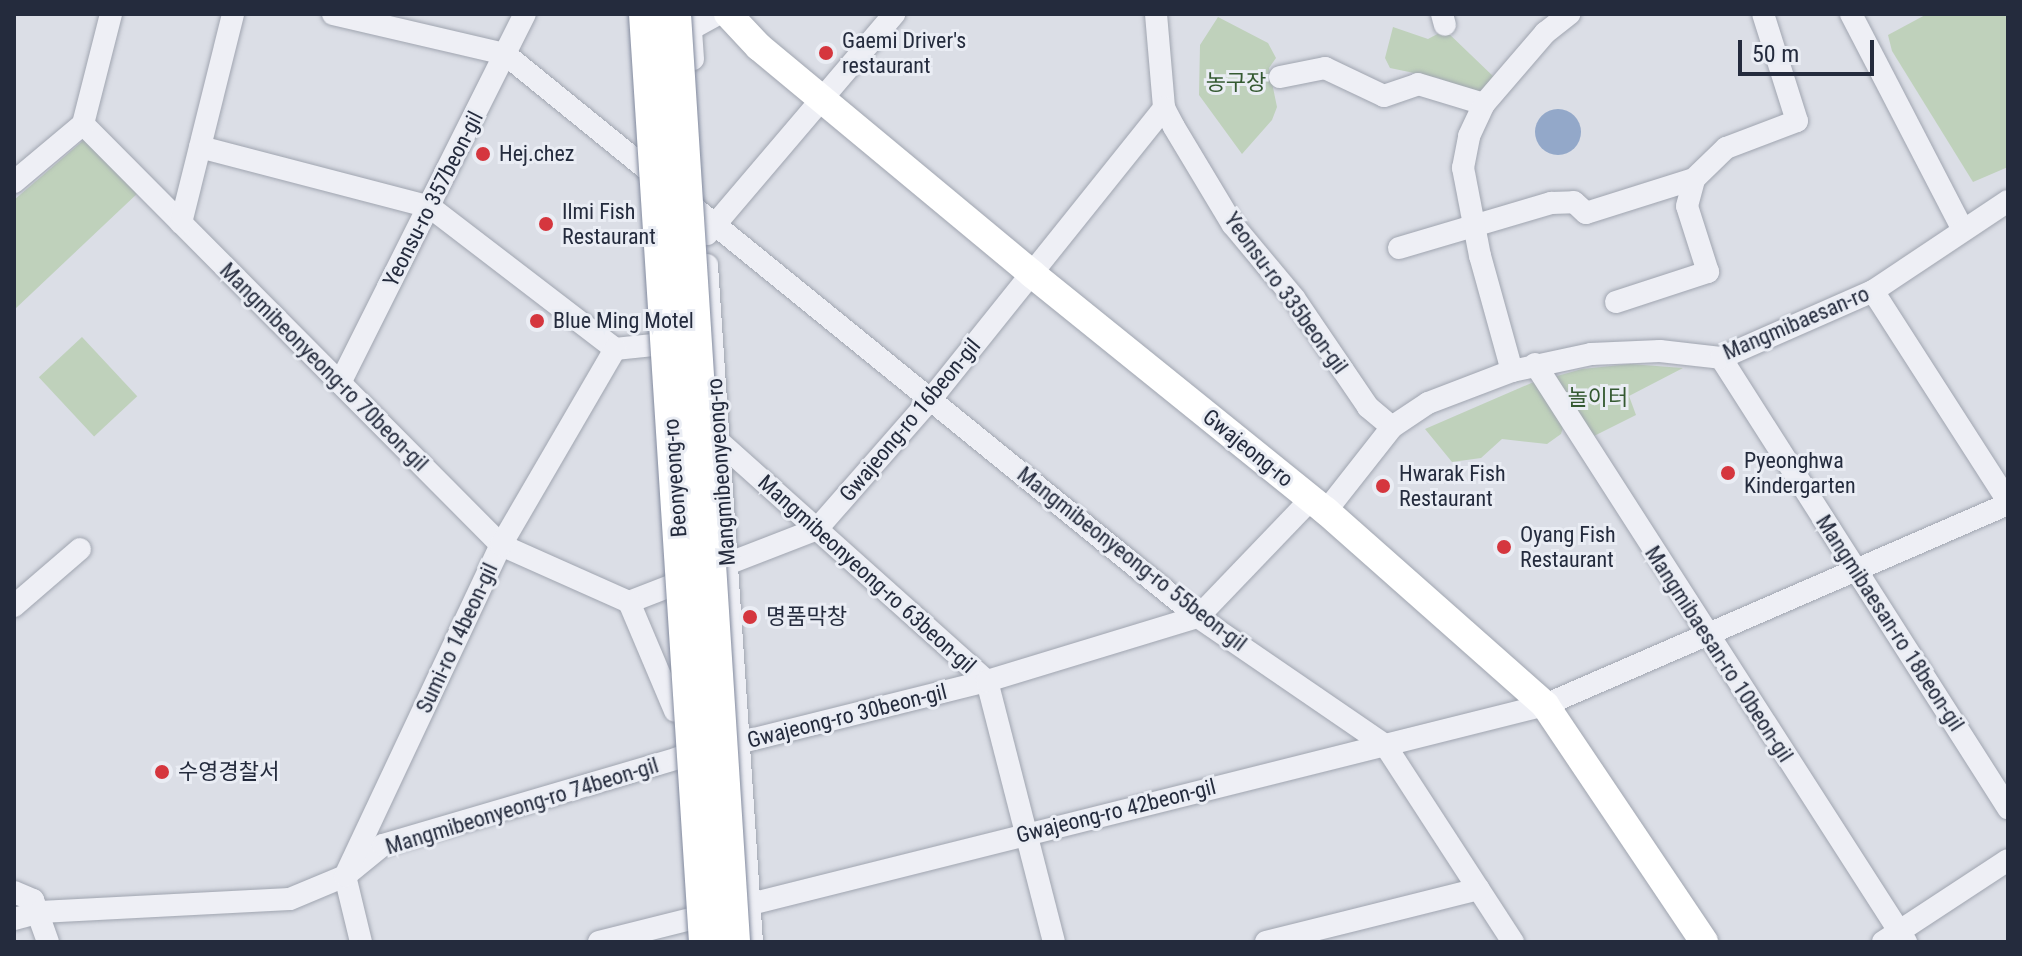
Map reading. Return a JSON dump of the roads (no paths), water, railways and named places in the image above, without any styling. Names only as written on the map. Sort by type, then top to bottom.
[{"type":"highway","name":"Beonyeong-ro","points":[[646,14],[697,930]]},
{"type":"highway","name":"Beonyeong-ro","points":[[674,14],[733,942]]},
{"type":"main road","points":[[750,14],[759,47]]},
{"type":"main road","name":"Gwajeong-ro","points":[[718,15],[1318,505],[1545,705],[1704,942]]},
{"type":"street","points":[[14,182],[83,124],[111,14]]},
{"type":"street","points":[[181,223],[233,14]]},
{"type":"street","points":[[333,14],[505,54]]},
{"type":"street","name":"Yeonsu-ro 357beon-gil","points":[[340,383],[525,14]]},
{"type":"street","points":[[630,14],[678,758],[697,930],[690,942]]},
{"type":"street","points":[[645,255],[709,225],[824,101],[894,14]]},
{"type":"street","name":"Yeonsu-ro 335beon-gil","points":[[1156,14],[1164,108],[1233,225],[1294,298],[1368,407],[1392,427]]},
{"type":"street","points":[[1512,371],[1474,228],[1463,168],[1469,136],[1484,104],[1545,33],[1569,14]]},
{"type":"street","points":[[1399,248],[1551,203],[1574,202],[1586,213],[1694,179],[1726,148],[1797,121],[1763,14]]},
{"type":"street","points":[[1851,14],[1963,230]]},
{"type":"street","name":"Mangmibeonyeong-ro","points":[[718,15],[691,29],[709,225],[719,441],[752,942]]},
{"type":"street","name":"Mangmibeonyeong-ro 55beon-gil","points":[[505,54],[640,161],[709,225],[931,399],[1198,617],[1385,745],[1513,942]]},
{"type":"street","points":[[1280,77],[1325,68],[1384,96],[1418,84],[1484,104]]},
{"type":"street","name":"Gwajeong-ro 16beon-gil","points":[[667,587],[727,561],[817,529],[931,399],[1164,108]]},
{"type":"street","name":"Mangmibeonyeong-ro 70beon-gil","points":[[83,124],[501,545],[629,602]]},
{"type":"street","points":[[200,147],[430,207],[615,349],[651,345]]},
{"type":"street","points":[[1616,302],[1708,272],[1687,206],[1694,179]]},
{"type":"street","name":"Mangmibaesan-ro","points":[[1318,505],[1392,427],[1428,403],[1535,364],[1618,353],[1721,358],[1873,291],[2008,201]]},
{"type":"street","points":[[1873,291],[2008,502]]},
{"type":"street","name":"Sumi-ro 14beon-gil","points":[[345,876],[501,545],[615,349]]},
{"type":"street","name":"Mangmibaesan-ro 18beon-gil","points":[[1721,358],[2008,808]]},
{"type":"street","name":"Mangmibaesan-ro 10beon-gil","points":[[1535,364],[1896,938]]},
{"type":"street","name":"Mangmibeonyeong-ro 63beon-gil","points":[[654,383],[987,681],[1029,833],[1054,942]]},
{"type":"street","name":"Gwajeong-ro 42beon-gil","points":[[599,942],[697,930],[749,903],[1545,705],[2008,502]]},
{"type":"street","name":"Gwajeong-ro 30beon-gil","points":[[707,751],[987,681],[1198,617],[1318,505]]},
{"type":"street","points":[[14,606],[80,549]]},
{"type":"street","points":[[667,587],[629,602],[675,711]]},
{"type":"street","name":"Mangmibeonyeong-ro 74beon-gil","points":[[14,919],[40,912],[290,899],[345,876],[383,845],[707,751]]},
{"type":"street","points":[[1896,938],[2008,860]]},
{"type":"street","points":[[345,876],[361,942]]},
{"type":"street","points":[[1266,942],[1337,934],[1479,889]]},
{"type":"street","points":[[14,892],[33,900],[40,912],[48,942]]},
{"type":"water","points":[[1558,109],[1574,116],[1581,132],[1574,148],[1558,155],[1542,148],[1535,132],[1542,116]]},
{"type":"place","name":"Gaemi Driver's restaurant","points":[[826,53]]},
{"type":"place","name":"Hej.chez","points":[[483,154]]},
{"type":"place","name":"Ilmi Fish Restaurant","points":[[546,224]]},
{"type":"place","name":"Blue Ming Motel","points":[[537,321]]},
{"type":"place","name":"Pyeonghwa Kindergarten","points":[[1728,473]]},
{"type":"place","name":"Hwarak Fish Restaurant","points":[[1383,486]]},
{"type":"place","name":"Oyang Fish Restaurant","points":[[1504,547]]},
{"type":"place","name":"명품막창","points":[[750,617]]},
{"type":"place","name":"수영경찰서","points":[[162,772]]},
{"type":"park label","name":"농구장","points":[[1236,83]]},
{"type":"park label","name":"놀이터","points":[[1598,398]]}]
